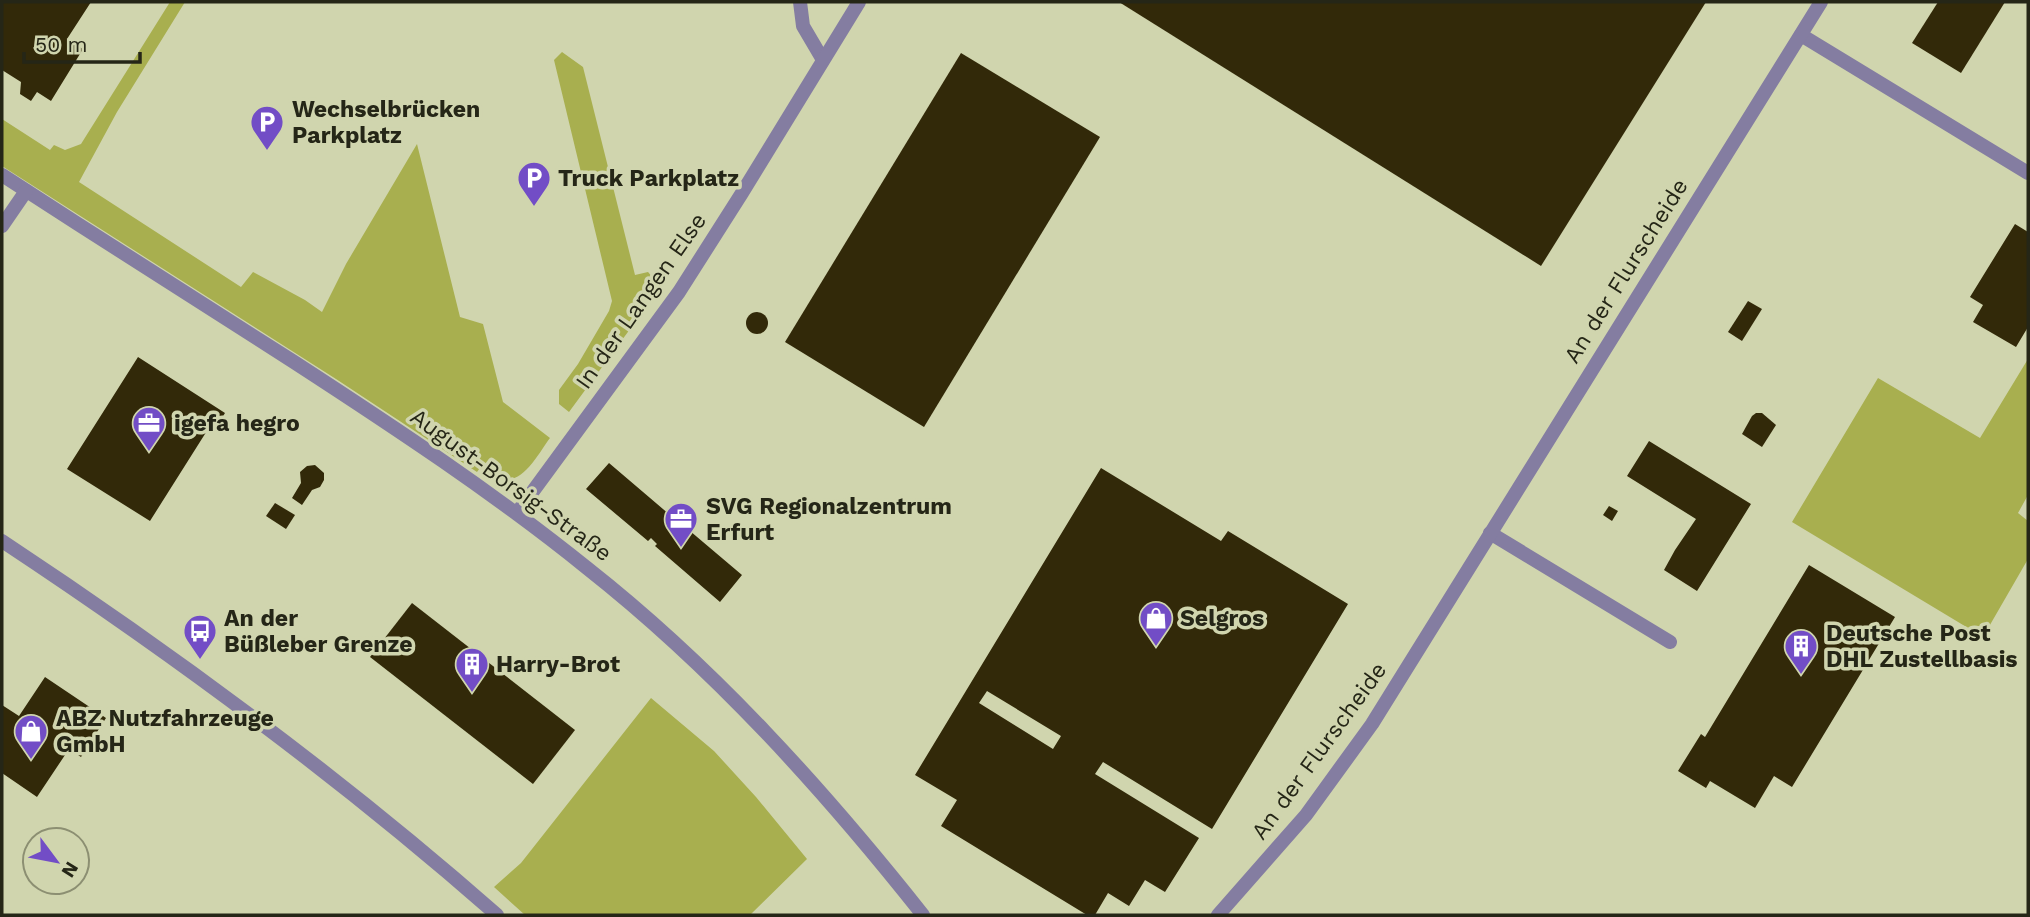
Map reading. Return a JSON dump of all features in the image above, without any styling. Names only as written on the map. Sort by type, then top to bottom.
[{"type":"street","points":[[800,2],[803,26],[823,60]]},
{"type":"street","name":"In der Langen Else","points":[[517,513],[679,292],[859,2]]},
{"type":"street","name":"An der Flurscheide","points":[[1218,915],[1306,815],[1372,724],[1821,2]]},
{"type":"street","points":[[1801,35],[2028,173]]},
{"type":"street","name":"August-Borsig-Straße","points":[[2,176],[417,441],[590,569],[694,662],[780,747],[923,915]]},
{"type":"street","points":[[2,226],[26,191]]},
{"type":"street","points":[[1490,533],[1670,642]]},
{"type":"street","points":[[2,541],[132,629],[318,765],[496,915]]},
{"type":"green space","points":[[170,2],[185,2],[117,112],[79,182],[241,287],[253,272],[322,312],[346,264],[417,144],[460,317],[483,324],[503,402],[550,438],[523,473],[509,479],[501,478],[482,465],[477,472],[2,166],[2,119],[50,150],[54,145],[65,150],[81,144]]},
{"type":"green space","points":[[562,52],[583,67],[635,275],[648,272],[661,287],[569,412],[559,404],[559,390],[578,364],[609,311],[612,301],[554,60]]},
{"type":"green space","points":[[2028,359],[2028,495],[2018,513],[2028,521],[2028,559],[1983,637],[1792,522],[1878,378],[1980,438]]},
{"type":"green space","points":[[651,698],[714,751],[807,859],[750,915],[525,915],[494,887],[521,863]]},
{"type":"building","points":[[2,2],[91,2],[67,39],[83,49],[51,101],[37,92],[31,101],[20,94],[21,82],[2,70]]},
{"type":"building","points":[[1119,2],[1706,2],[1541,266]]},
{"type":"building","points":[[1938,2],[2005,2],[1961,73],[1912,43]]},
{"type":"building","points":[[961,53],[1100,137],[924,427],[785,342]]},
{"type":"building","points":[[2015,224],[2028,232],[2028,327],[2016,347],[1973,322],[1983,305],[1970,297]]},
{"type":"building","points":[[1748,301],[1762,309],[1742,341],[1728,332]]},
{"type":"building","points":[[757,312],[767,319],[768,323],[761,333],[757,334],[747,327],[746,323],[753,313]]},
{"type":"building","points":[[138,357],[225,413],[215,429],[210,426],[150,521],[67,469]]},
{"type":"building","points":[[1756,413],[1762,413],[1776,425],[1762,447],[1742,434]]},
{"type":"building","points":[[1649,441],[1751,504],[1697,591],[1664,570],[1696,519],[1627,476]]},
{"type":"building","points":[[609,463],[670,515],[668,517],[675,522],[677,520],[742,575],[720,602],[655,546],[657,544],[651,538],[648,541],[586,489]]},
{"type":"building","points":[[315,465],[324,473],[324,480],[320,487],[312,490],[302,505],[292,498],[301,483],[300,472],[307,466]]},
{"type":"building","points":[[1101,468],[1221,541],[1228,531],[1348,604],[1212,829],[1103,762],[1095,774],[1199,838],[1165,892],[1145,880],[1129,906],[1108,893],[1095,915],[1087,915],[941,826],[957,800],[915,775]],"holes":[[[987,691],[1061,736],[1053,749],[979,703]]]},
{"type":"building","points":[[275,503],[295,515],[286,529],[266,516]]},
{"type":"building","points":[[1609,506],[1618,511],[1612,521],[1603,515]]},
{"type":"building","name":"Deutsche Post DHL Zustellbasis","points":[[1809,565],[1895,617],[1792,787],[1774,776],[1755,808],[1710,781],[1706,788],[1678,771],[1701,734],[1705,737]]},
{"type":"building","name":"Harry-Brot","points":[[412,603],[575,730],[533,784],[370,657]]},
{"type":"building","points":[[45,677],[106,718],[81,757],[69,749],[37,797],[2,773],[2,705],[19,716]]},
{"type":"place","name":"Wechselbrücken Parkplatz","points":[[267,152]]},
{"type":"place","name":"Truck Parkplatz","points":[[534,208]]},
{"type":"place","name":"igefa hegro","points":[[149,453]]},
{"type":"place","name":"SVG Regionalzentrum Erfurt","points":[[681,549]]},
{"type":"place","name":"Selgros","points":[[1156,648]]},
{"type":"place","name":"An der Büßleber Grenze","points":[[200,661]]},
{"type":"place","name":"Deutsche Post DHL Zustellbasis","points":[[1801,676]]},
{"type":"place","name":"Harry-Brot","points":[[472,694]]},
{"type":"place","name":"ABZ Nutzfahrzeuge GmbH","points":[[31,761]]}]
